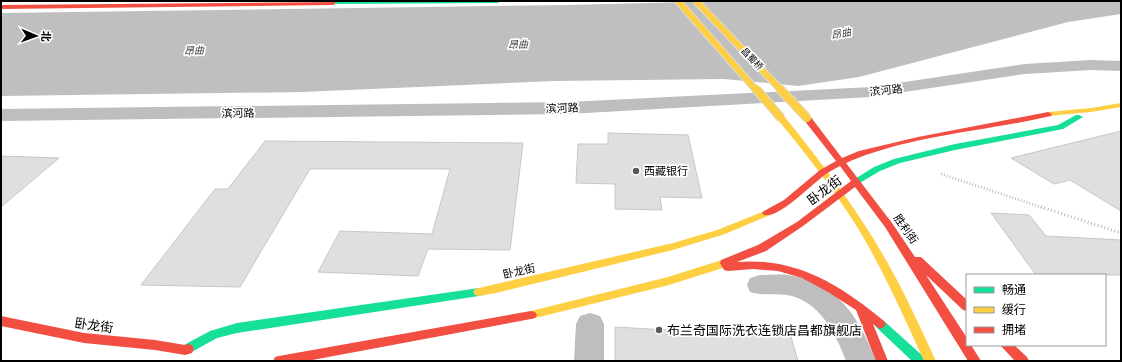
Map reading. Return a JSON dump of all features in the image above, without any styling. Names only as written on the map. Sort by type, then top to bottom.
[{"type":"main road","points":[[1,7],[498,1]]},
{"type":"main road","name":"昌蜀桥","points":[[678,1],[781,118],[823,172]]},
{"type":"main road","name":"昌蜀桥","points":[[696,1],[807,118]]},
{"type":"main road","points":[[1091,110],[1121,105]]},
{"type":"main road","name":"卧龙街","points":[[1,321],[84,338],[155,345],[185,357],[214,334],[237,328],[496,289],[673,246],[721,232],[770,212],[787,202],[823,172],[862,152],[918,139],[1044,114],[1091,110]]},
{"type":"main road","name":"卧龙街","points":[[279,361],[533,315],[640,289],[713,268],[762,248],[800,224],[855,182],[896,160],[1060,127],[1091,110]]},
{"type":"main road","name":"胜利街","points":[[807,118],[903,246],[975,361]]},
{"type":"main road","points":[[823,172],[840,194],[864,231],[886,270],[930,361]]},
{"type":"main road","points":[[903,246],[966,306]]},
{"type":"main road","points":[[713,268],[765,266],[785,269],[814,280],[835,291],[860,308],[895,336],[920,361]]},
{"type":"main road","points":[[860,308],[882,361]]},
{"type":"main road","points":[[1007,346],[1023,361]]},
{"type":"street","name":"滨河路","points":[[1,115],[568,108],[871,92],[1025,69],[1091,65],[1121,66]]},
{"type":"street","points":[[760,285],[788,285],[812,293],[831,307],[844,322],[853,338],[861,361]]},
{"type":"street","points":[[588,361],[590,324]]},
{"type":"path","points":[[940,174],[1121,233]]},
{"type":"water","name":"昂曲","points":[[728,1],[1121,1],[1121,14],[1068,22],[859,77],[798,86],[724,79],[554,81],[302,92],[1,96],[1,13],[567,5]]},
{"type":"building","points":[[1121,131],[1121,211],[1070,180],[1054,184],[1011,158]]},
{"type":"building","name":"西藏银行","points":[[608,133],[688,135],[702,198],[660,197],[662,210],[615,209],[615,184],[576,183],[578,144],[608,144]]},
{"type":"building","points":[[265,141],[523,143],[510,250],[428,249],[418,276],[318,272],[340,231],[432,234],[450,169],[310,169],[240,287],[141,285],[215,189],[228,189]]},
{"type":"building","points":[[1,156],[59,158],[1,207]]},
{"type":"building","points":[[991,213],[1029,215],[1046,236],[1121,240],[1121,275],[1035,274]]},
{"type":"building","points":[[615,327],[791,337],[798,361],[615,361]]},
{"type":"traffic: fast","points":[[333,3],[498,1]]},
{"type":"traffic: fast","points":[[855,182],[877,169],[897,161],[955,147],[1060,127],[1079,117]]},
{"type":"traffic: fast","points":[[188,349],[214,334],[237,328],[479,292]]},
{"type":"traffic: fast","points":[[880,324],[920,361]]},
{"type":"traffic: slow","points":[[678,1],[781,118]]},
{"type":"traffic: slow","points":[[696,1],[807,118]]},
{"type":"traffic: slow","points":[[1048,114],[1091,110],[1121,105]]},
{"type":"traffic: slow","points":[[781,118],[830,180],[863,229],[896,288],[930,361]]},
{"type":"traffic: slow","points":[[479,292],[673,246],[721,232],[767,213]]},
{"type":"traffic: slow","points":[[531,315],[669,281],[725,263]]},
{"type":"traffic: jam","points":[[1,7],[333,3]]},
{"type":"traffic: jam","points":[[841,162],[862,153],[918,139],[1048,114]]},
{"type":"traffic: jam","points":[[807,118],[889,225],[975,361]]},
{"type":"traffic: jam","points":[[767,213],[787,202],[823,172],[841,162]]},
{"type":"traffic: jam","points":[[725,263],[762,248],[800,224],[855,182]]},
{"type":"traffic: jam","points":[[917,260],[966,306]]},
{"type":"traffic: jam","points":[[728,267],[753,265],[772,266],[792,270],[806,275],[845,297],[880,324]]},
{"type":"traffic: jam","points":[[861,311],[882,361]]},
{"type":"traffic: jam","points":[[279,361],[531,315]]},
{"type":"traffic: jam","points":[[1,321],[84,338],[155,345],[185,350],[188,349]]},
{"type":"traffic: jam","points":[[1007,346],[1023,361]]},
{"type":"place","name":"西藏银行","points":[[636,171]]},
{"type":"place","name":"布兰奇国际洗衣连锁店昌都旗舰店","points":[[659,330]]}]
